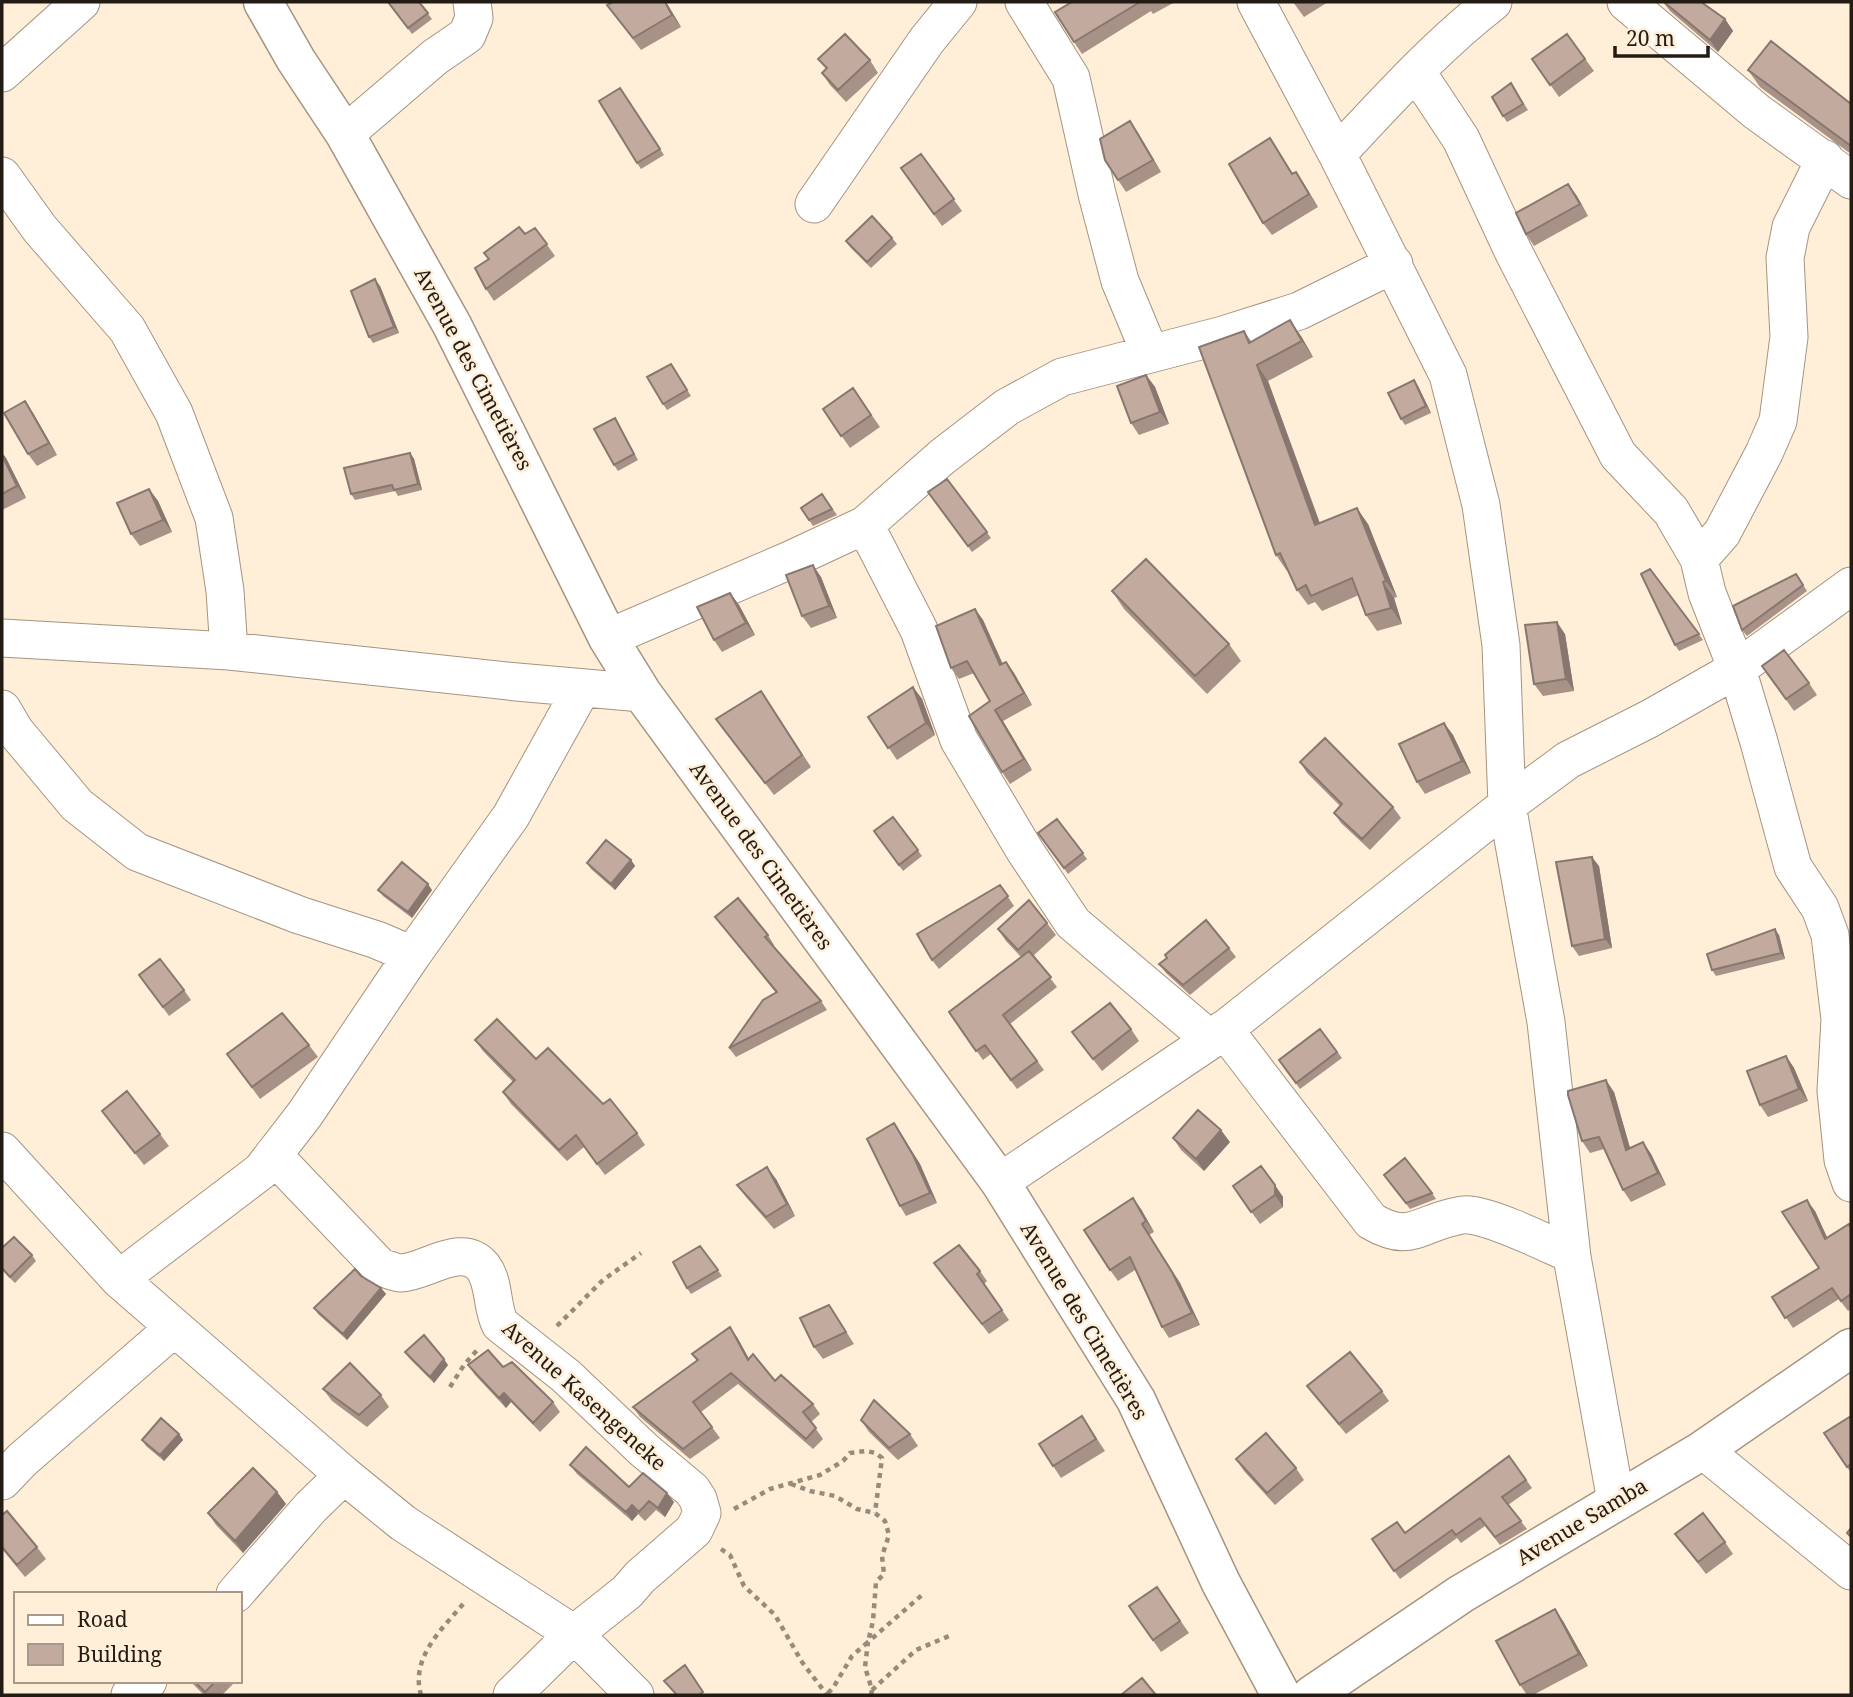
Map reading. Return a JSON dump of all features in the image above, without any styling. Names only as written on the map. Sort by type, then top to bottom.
[{"type":"street","points":[[2,73],[81,2]]},
{"type":"street","name":"Avenue des Cimetières","points":[[263,2],[296,60],[345,134],[452,325],[608,638],[642,692],[1000,1182],[1136,1400],[1221,1583],[1281,1695]]},
{"type":"street","points":[[345,134],[435,57],[467,35],[474,18],[472,2]]},
{"type":"street","points":[[814,204],[927,40],[958,2]]},
{"type":"street","points":[[1024,2],[1072,78],[1097,194],[1120,281],[1150,353]]},
{"type":"street","points":[[1256,2],[1394,264],[1448,375],[1481,505],[1501,645],[1507,805],[1546,1022],[1571,1254],[1616,1501]]},
{"type":"street","points":[[1337,154],[1416,71],[1493,2]]},
{"type":"street","points":[[1626,2],[1758,112],[1838,169],[1791,227],[1785,258],[1789,337],[1778,421],[1722,533],[1699,559]]},
{"type":"street","points":[[1416,71],[1461,139],[1513,251],[1618,455],[1671,512],[1699,559],[1707,593],[1737,669],[1793,867],[1820,908],[1830,935],[1840,1019],[1836,1091],[1843,1160],[1851,1183]]},
{"type":"street","points":[[2,176],[40,229],[127,329],[174,413],[214,518],[225,591],[229,651]]},
{"type":"street","points":[[608,638],[865,525],[942,457],[1007,407],[1062,377],[1223,335],[1299,311],[1394,264]]},
{"type":"street","points":[[865,525],[919,630],[959,740],[1025,851],[1073,923],[1218,1035],[1371,1221],[1389,1231],[1404,1234],[1432,1222],[1468,1214],[1571,1254]]},
{"type":"street","points":[[1000,1182],[1218,1035],[1507,805],[1568,760],[1737,669],[1851,586]]},
{"type":"street","points":[[2,638],[229,651],[642,692]]},
{"type":"street","points":[[118,1279],[261,1171],[305,1114],[412,955],[511,816],[582,688]]},
{"type":"street","points":[[2,709],[15,731],[77,805],[137,852],[299,915],[377,940],[412,955]]},
{"type":"street","name":"Avenue Kasengeneke","points":[[273,1155],[380,1267],[400,1273],[454,1257],[469,1258],[482,1265],[489,1279],[500,1324],[533,1348],[692,1490],[702,1513],[694,1530]]},
{"type":"street","points":[[4,1159],[118,1279],[344,1475],[403,1523],[574,1634],[635,1695]]},
{"type":"street","points":[[2,1481],[22,1460],[174,1328]]},
{"type":"street","name":"Avenue Samba","points":[[1312,1695],[1461,1594],[1703,1450],[1851,1348]]},
{"type":"street","points":[[1703,1450],[1851,1571]]},
{"type":"street","points":[[237,1592],[311,1507],[344,1475]]},
{"type":"street","points":[[512,1695],[574,1634],[627,1592],[640,1577],[694,1530]]},
{"type":"street","points":[[130,1695],[145,1683]]},
{"type":"path","points":[[533,1348],[603,1280],[641,1253]]},
{"type":"path","points":[[450,1387],[464,1365],[500,1324]]},
{"type":"path","points":[[875,1513],[882,1458],[876,1453],[866,1451],[850,1453],[843,1461],[820,1475],[769,1489],[694,1530],[730,1555],[744,1586],[775,1615],[802,1662],[827,1695],[834,1688],[852,1656],[894,1622],[922,1594]]},
{"type":"path","points":[[790,1483],[810,1491],[835,1496],[857,1508],[875,1513],[885,1521],[889,1535],[882,1556],[884,1574],[876,1582],[865,1667],[872,1693],[916,1650],[949,1636]]},
{"type":"path","points":[[421,1695],[417,1682],[435,1634],[488,1576]]},
{"type":"building","points":[[388,2],[419,2],[428,13],[408,28]]},
{"type":"building","points":[[613,2],[665,2],[672,15],[633,38],[607,5]]},
{"type":"building","points":[[1072,2],[1140,2],[1074,42],[1055,12]]},
{"type":"building","points":[[1664,2],[1701,2],[1725,19],[1710,40]]},
{"type":"building","points":[[845,34],[870,60],[838,90],[822,73],[827,68],[818,59]]},
{"type":"building","points":[[1567,34],[1585,59],[1550,85],[1532,59]]},
{"type":"building","points":[[1771,41],[1851,104],[1851,146],[1748,70]]},
{"type":"building","points":[[1511,83],[1523,104],[1503,116],[1492,97]]},
{"type":"building","points":[[620,88],[660,149],[637,163],[599,101]]},
{"type":"building","points":[[1130,121],[1153,160],[1118,180],[1105,160],[1100,139]]},
{"type":"building","points":[[1270,138],[1292,174],[1296,172],[1309,194],[1263,223],[1229,164]]},
{"type":"building","points":[[921,154],[954,199],[934,214],[901,168]]},
{"type":"building","points":[[1568,184],[1580,204],[1526,234],[1516,213]]},
{"type":"building","points":[[872,216],[892,238],[867,262],[846,241]]},
{"type":"building","points":[[519,227],[525,234],[535,228],[547,244],[486,289],[475,268],[489,259],[484,253]]},
{"type":"building","points":[[375,279],[394,327],[369,337],[351,291]]},
{"type":"building","points":[[1290,320],[1302,341],[1257,365],[1315,525],[1357,508],[1386,581],[1383,582],[1391,608],[1366,615],[1352,578],[1311,596],[1306,585],[1297,590],[1280,553],[1276,555],[1199,347],[1244,331],[1249,343]]},
{"type":"building","points":[[671,364],[687,390],[663,404],[647,377]]},
{"type":"building","points":[[1146,375],[1160,412],[1131,423],[1117,386]]},
{"type":"building","points":[[1414,380],[1426,406],[1401,419],[1388,393]]},
{"type":"building","points":[[853,388],[871,415],[841,436],[823,409]]},
{"type":"building","points":[[25,401],[49,443],[28,454],[4,413]]},
{"type":"building","points":[[615,418],[634,454],[614,465],[594,429]]},
{"type":"building","points":[[410,453],[418,484],[394,490],[392,485],[351,494],[344,468]]},
{"type":"building","points":[[2,455],[17,486],[2,494]]},
{"type":"building","points":[[947,479],[987,532],[968,546],[928,492]]},
{"type":"building","points":[[149,489],[163,520],[131,534],[117,503]]},
{"type":"building","points":[[822,494],[832,509],[809,520],[801,508]]},
{"type":"building","points":[[1146,559],[1229,644],[1195,676],[1112,591]]},
{"type":"building","points":[[813,565],[829,606],[802,616],[786,575]]},
{"type":"building","points":[[1650,569],[1699,634],[1675,645],[1641,574]]},
{"type":"building","points":[[1796,574],[1803,585],[1742,630],[1733,606]]},
{"type":"building","points":[[730,593],[746,623],[714,640],[697,607]]},
{"type":"building","points":[[975,609],[1000,665],[1006,662],[1024,693],[995,710],[1024,759],[1002,772],[969,716],[990,701],[967,661],[951,668],[936,626]]},
{"type":"building","points":[[1557,622],[1566,679],[1534,684],[1525,625]]},
{"type":"building","points":[[1784,650],[1809,683],[1786,699],[1762,666]]},
{"type":"building","points":[[913,687],[926,723],[888,748],[868,717]]},
{"type":"building","points":[[761,691],[802,755],[765,783],[716,719]]},
{"type":"building","points":[[1444,723],[1462,761],[1417,782],[1399,744]]},
{"type":"building","points":[[1325,738],[1393,807],[1362,839],[1334,813],[1342,804],[1300,762]]},
{"type":"building","points":[[893,817],[918,850],[899,865],[874,831]]},
{"type":"building","points":[[1057,819],[1083,853],[1064,868],[1038,833]]},
{"type":"building","points":[[606,840],[631,860],[611,884],[587,863]]},
{"type":"building","points":[[1592,857],[1605,939],[1572,946],[1556,862]]},
{"type":"building","points":[[402,862],[428,884],[408,912],[378,890]]},
{"type":"building","points":[[1000,885],[1008,896],[932,960],[917,934]]},
{"type":"building","points":[[738,898],[768,935],[765,937],[821,1001],[729,1048],[763,1000],[777,992],[715,917]]},
{"type":"building","points":[[1029,900],[1047,923],[1018,950],[998,929]]},
{"type":"building","points":[[1206,920],[1229,948],[1183,985],[1159,964],[1167,958],[1165,955]]},
{"type":"building","points":[[1775,929],[1781,953],[1712,970],[1707,954]]},
{"type":"building","points":[[1029,951],[1051,977],[1003,1015],[1037,1061],[1011,1080],[985,1045],[976,1051],[949,1012]]},
{"type":"building","points":[[160,959],[184,990],[163,1007],[139,975]]},
{"type":"building","points":[[1110,1003],[1131,1029],[1093,1059],[1072,1032]]},
{"type":"building","points":[[282,1013],[309,1045],[252,1087],[227,1054]]},
{"type":"building","points":[[497,1019],[536,1059],[548,1048],[603,1104],[610,1099],[637,1133],[597,1164],[576,1135],[559,1150],[503,1092],[515,1080],[475,1040]]},
{"type":"building","points":[[1320,1029],[1337,1052],[1296,1083],[1279,1060]]},
{"type":"building","points":[[1786,1056],[1799,1089],[1760,1105],[1747,1071]]},
{"type":"building","points":[[1606,1080],[1626,1150],[1643,1142],[1658,1173],[1623,1190],[1599,1137],[1582,1141],[1568,1095],[1568,1091]]},
{"type":"building","points":[[127,1091],[160,1134],[135,1153],[102,1111]]},
{"type":"building","points":[[1198,1110],[1221,1130],[1196,1159],[1173,1138]]},
{"type":"building","points":[[894,1123],[913,1155],[930,1193],[900,1206],[867,1139]]},
{"type":"building","points":[[1405,1158],[1432,1193],[1406,1203],[1384,1175]]},
{"type":"building","points":[[1261,1166],[1275,1185],[1275,1195],[1251,1212],[1233,1186]]},
{"type":"building","points":[[767,1167],[787,1204],[766,1217],[737,1185]]},
{"type":"building","points":[[1133,1198],[1146,1221],[1142,1224],[1172,1272],[1192,1313],[1162,1327],[1130,1257],[1110,1270],[1084,1230]]},
{"type":"building","points":[[1807,1200],[1825,1239],[1849,1224],[1851,1228],[1851,1294],[1841,1301],[1832,1288],[1785,1318],[1772,1297],[1819,1268],[1782,1212]]},
{"type":"building","points":[[14,1237],[32,1255],[10,1277],[2,1268],[2,1248]]},
{"type":"building","points":[[959,1245],[980,1271],[977,1274],[1002,1310],[982,1324],[934,1263]]},
{"type":"building","points":[[700,1246],[718,1270],[687,1288],[673,1262]]},
{"type":"building","points":[[355,1269],[361,1276],[381,1288],[343,1334],[314,1308]]},
{"type":"building","points":[[829,1305],[846,1332],[814,1347],[800,1318]]},
{"type":"building","points":[[730,1327],[748,1360],[753,1354],[775,1381],[781,1375],[813,1404],[803,1412],[816,1428],[806,1439],[731,1373],[693,1402],[712,1427],[683,1449],[633,1407],[698,1360],[692,1354]]},
{"type":"building","points":[[424,1335],[444,1359],[430,1377],[405,1352]]},
{"type":"building","points":[[488,1350],[503,1367],[512,1362],[553,1402],[533,1423],[504,1393],[499,1398],[468,1365]]},
{"type":"building","points":[[1350,1352],[1382,1391],[1339,1424],[1307,1386]]},
{"type":"building","points":[[350,1363],[381,1395],[359,1415],[323,1389]]},
{"type":"building","points":[[874,1400],[910,1434],[889,1448],[861,1420]]},
{"type":"building","points":[[1082,1416],[1096,1439],[1053,1466],[1039,1444]]},
{"type":"building","points":[[1851,1416],[1851,1464],[1847,1467],[1824,1433]]},
{"type":"building","points":[[161,1418],[179,1434],[160,1455],[142,1440]]},
{"type":"building","points":[[1266,1433],[1296,1468],[1267,1493],[1236,1459]]},
{"type":"building","points":[[586,1447],[629,1487],[643,1473],[667,1493],[658,1508],[649,1501],[639,1512],[632,1505],[626,1512],[570,1465]]},
{"type":"building","points":[[1509,1456],[1526,1480],[1502,1497],[1521,1521],[1495,1537],[1480,1518],[1456,1535],[1452,1530],[1394,1571],[1372,1539],[1397,1522],[1405,1533]]},
{"type":"building","points":[[253,1468],[277,1492],[235,1541],[208,1513]]},
{"type":"building","points":[[7,1511],[37,1547],[17,1565],[2,1547],[2,1515]]},
{"type":"building","points":[[1703,1513],[1725,1542],[1698,1562],[1675,1534]]},
{"type":"building","points":[[1157,1587],[1180,1621],[1153,1640],[1129,1606]]},
{"type":"building","points":[[1555,1609],[1579,1654],[1520,1685],[1496,1641]]},
{"type":"building","points":[[685,1665],[703,1692],[699,1695],[677,1695],[664,1681]]},
{"type":"building","points":[[1142,1678],[1156,1695],[1121,1695]]},
{"type":"building","points":[[196,1683],[214,1683],[205,1692]]}]
